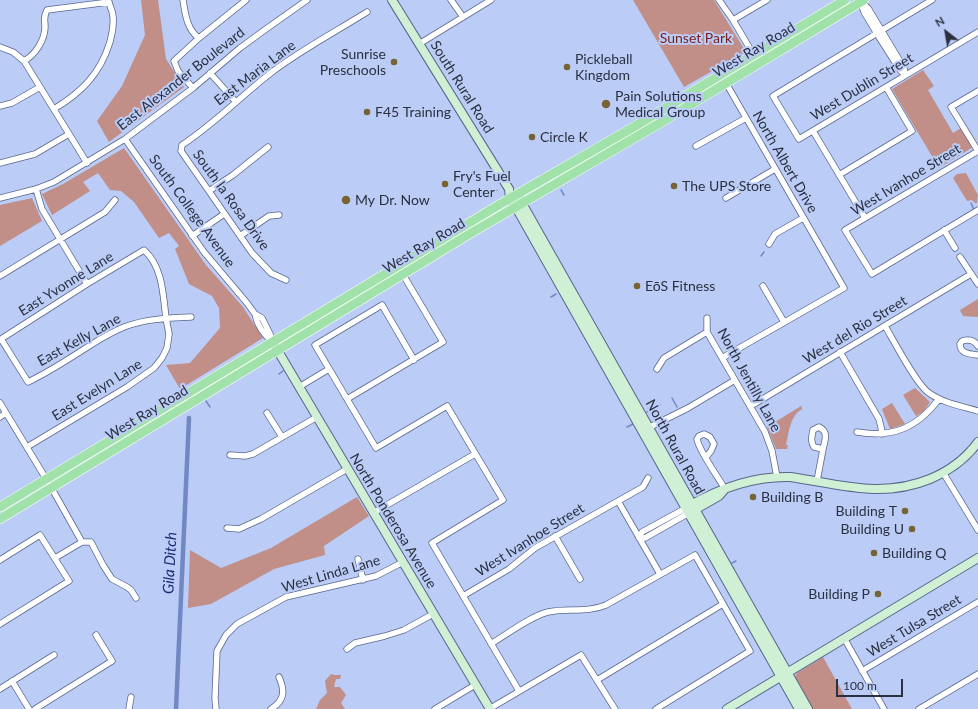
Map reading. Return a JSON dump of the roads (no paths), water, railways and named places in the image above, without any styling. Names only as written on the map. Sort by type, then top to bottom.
[{"type":"main road","name":"West Ray Road","points":[[275,346],[403,275],[516,201],[632,128],[845,0]]},
{"type":"main road","name":"West Ray Road","points":[[0,519],[49,483],[275,346],[397,266],[636,137],[760,64],[862,1]]},
{"type":"main road","points":[[632,128],[636,137]]},
{"type":"main road","name":"West Ray Road","points":[[0,507],[49,483]]},
{"type":"street","points":[[183,0],[189,26],[199,38]]},
{"type":"street","points":[[193,88],[178,71],[174,61],[199,38],[246,0]]},
{"type":"street","name":"East Alexander Boulevard","points":[[0,198],[36,189],[54,182],[125,139],[193,88],[266,28],[307,0]]},
{"type":"street","name":"South Rural Road","points":[[392,0],[516,201]]},
{"type":"street","points":[[450,0],[463,17]]},
{"type":"street","points":[[419,44],[491,0]]},
{"type":"street","points":[[719,0],[760,64]]},
{"type":"street","points":[[733,20],[767,0]]},
{"type":"street","points":[[879,32],[932,0]]},
{"type":"street","points":[[862,1],[868,8],[879,32],[900,70],[905,75]]},
{"type":"street","points":[[24,61],[35,52],[42,40],[45,28],[43,16],[47,10],[109,2],[113,18],[112,34],[106,55],[87,84],[70,99],[54,109]]},
{"type":"street","name":"East Maria Lane","points":[[182,145],[197,135],[278,68],[367,12]]},
{"type":"street","name":"West Dublin Street","points":[[879,32],[772,96],[799,139],[978,32]]},
{"type":"street","points":[[0,47],[13,52],[24,61],[87,163]]},
{"type":"street","points":[[210,73],[236,102]]},
{"type":"street","name":"North Albert Drive","points":[[726,83],[844,288],[784,322]]},
{"type":"street","points":[[0,106],[12,103],[40,87]]},
{"type":"street","points":[[839,175],[912,131],[886,87]]},
{"type":"street","points":[[978,91],[951,107],[978,151]]},
{"type":"street","points":[[696,146],[746,118]]},
{"type":"street","points":[[812,131],[865,218]]},
{"type":"street","points":[[0,163],[35,154],[68,134]]},
{"type":"street","name":"South College Avenue","points":[[125,139],[192,236],[214,266],[242,296],[255,314],[256,321],[266,337],[275,346]]},
{"type":"street","name":"South la Rosa Drive","points":[[182,145],[181,151],[252,253],[271,273],[286,280]]},
{"type":"street","points":[[209,191],[233,175],[268,147]]},
{"type":"street","name":"West Ivanhoe Street","points":[[944,230],[872,274],[846,230],[978,151]]},
{"type":"street","points":[[726,198],[775,169]]},
{"type":"street","points":[[36,189],[42,209],[59,240],[87,284]]},
{"type":"street","points":[[0,276],[105,212],[115,200]]},
{"type":"street","name":"North Rural Road","points":[[516,201],[784,674],[808,709]]},
{"type":"street","points":[[955,248],[944,230],[978,210]]},
{"type":"street","points":[[192,236],[224,214]]},
{"type":"street","points":[[240,236],[269,216],[279,215]]},
{"type":"street","points":[[769,244],[775,234],[803,218]]},
{"type":"street","name":"East Yvonne Lane","points":[[28,382],[1,340],[87,284],[144,250]]},
{"type":"street","name":"East Evelyn Lane","points":[[27,447],[127,386],[154,368],[162,358],[167,348],[169,334],[161,278],[150,255],[144,250]]},
{"type":"street","points":[[816,256],[823,252]]},
{"type":"street","points":[[960,257],[978,284]]},
{"type":"street","points":[[347,399],[443,342],[397,266]]},
{"type":"street","name":"West del Rio Street","points":[[751,406],[971,274]]},
{"type":"street","points":[[722,358],[784,322],[763,286]]},
{"type":"street","points":[[414,360],[382,305],[315,345],[376,448],[447,406],[503,500],[432,543],[519,691]]},
{"type":"street","name":"East Kelly Lane","points":[[28,382],[46,373],[109,334],[124,327],[140,322],[166,318],[191,317]]},
{"type":"street","name":"North Jentilly Lane","points":[[706,318],[707,332],[765,432],[772,451],[777,477]]},
{"type":"street","points":[[885,326],[917,379],[927,392],[939,399],[978,411]]},
{"type":"street","points":[[657,369],[664,358],[707,332]]},
{"type":"street","points":[[978,346],[974,341],[969,340],[962,341],[960,344],[960,347],[965,353],[978,354]]},
{"type":"street","name":"North Ponderosa Avenue","points":[[275,346],[403,562],[432,614],[490,709]]},
{"type":"street","points":[[840,352],[879,419],[882,434]]},
{"type":"street","points":[[299,387],[329,369]]},
{"type":"street","points":[[646,429],[688,408],[734,380]]},
{"type":"street","points":[[857,432],[882,434],[905,429],[930,412],[939,399]]},
{"type":"street","points":[[0,403],[49,483],[82,542]]},
{"type":"street","points":[[267,413],[282,438]]},
{"type":"street","points":[[0,417],[6,414]]},
{"type":"street","points":[[230,454],[245,456],[253,454],[317,417]]},
{"type":"street","points":[[639,538],[642,532],[691,509],[717,491],[751,480],[777,477],[817,481],[851,488],[884,490],[904,488],[922,483],[944,474],[967,456],[978,442]]},
{"type":"street","points":[[817,481],[823,448]]},
{"type":"street","points":[[373,513],[475,454]]},
{"type":"street","points":[[706,457],[725,489]]},
{"type":"street","points":[[227,528],[239,529],[261,519],[347,468]]},
{"type":"street","points":[[944,474],[978,530]]},
{"type":"street","name":"West Ivanhoe Street","points":[[463,596],[502,573],[530,551],[643,487],[648,478]]},
{"type":"street","points":[[618,501],[660,574]]},
{"type":"street","points":[[0,560],[40,535],[69,581],[0,624]]},
{"type":"street","points":[[555,536],[580,579]]},
{"type":"street","points":[[55,558],[82,542],[91,542],[112,579],[131,590],[136,598]]},
{"type":"street","points":[[491,644],[542,614],[596,609],[606,606],[695,555],[750,651],[656,709]]},
{"type":"street","points":[[727,709],[978,558]]},
{"type":"street","points":[[358,559],[363,580]]},
{"type":"street","name":"West Linda Lane","points":[[216,709],[215,698],[218,651],[226,635],[237,624],[286,597],[363,580],[383,574],[403,562]]},
{"type":"street","name":"West Tulsa Street","points":[[862,671],[978,602]]},
{"type":"street","points":[[597,680],[723,604]]},
{"type":"street","points":[[347,649],[355,643],[404,630],[432,614]]},
{"type":"street","points":[[35,709],[112,661],[96,635]]},
{"type":"street","points":[[844,638],[884,709]]},
{"type":"street","points":[[0,689],[54,655]]},
{"type":"street","points":[[490,709],[581,655],[615,709]]},
{"type":"street","name":"North Rural Road","points":[[784,674],[799,709]]},
{"type":"street","points":[[919,709],[978,674]]},
{"type":"street","points":[[271,709],[280,701],[283,694],[283,686],[279,677]]},
{"type":"street","points":[[12,681],[29,709]]},
{"type":"street","points":[[435,709],[475,685]]},
{"type":"street","points":[[129,709],[131,697]]},
{"type":"waterway","points":[[491,193],[497,190]]},
{"type":"waterway","points":[[561,190],[564,195]]},
{"type":"waterway","points":[[971,203],[974,210]]},
{"type":"waterway","points":[[761,256],[764,252]]},
{"type":"waterway","points":[[551,297],[556,294]]},
{"type":"waterway","points":[[279,374],[283,371]]},
{"type":"waterway","points":[[672,398],[677,407]]},
{"type":"waterway","points":[[206,401],[210,407]]},
{"type":"waterway","points":[[647,412],[660,405]]},
{"type":"waterway","name":"Gila Ditch","points":[[176,709],[189,418]]},
{"type":"waterway","points":[[627,427],[633,424]]},
{"type":"waterway","points":[[732,563],[736,561]]},
{"type":"place","name":"Sunrise Preschools","points":[[394,62]]},
{"type":"place","name":"Pickleball Kingdom","points":[[567,67]]},
{"type":"place","name":"Pain Solutions Medical Group","points":[[606,104]]},
{"type":"place","name":"F45 Training","points":[[367,112]]},
{"type":"place","name":"Circle K","points":[[532,137]]},
{"type":"place","name":"Fry's Fuel Center","points":[[445,184]]},
{"type":"place","name":"The UPS Store","points":[[674,186]]},
{"type":"place","name":"My Dr. Now","points":[[346,200]]},
{"type":"place","name":"EōS Fitness","points":[[637,286]]},
{"type":"place","name":"Building B","points":[[753,497]]},
{"type":"place","name":"Building T","points":[[905,511]]},
{"type":"place","name":"Building U","points":[[912,529]]},
{"type":"place","name":"Building Q","points":[[874,553]]},
{"type":"place","name":"Building P","points":[[878,594]]},
{"type":"park label","name":"Sunset Park","points":[[696,38]]}]
